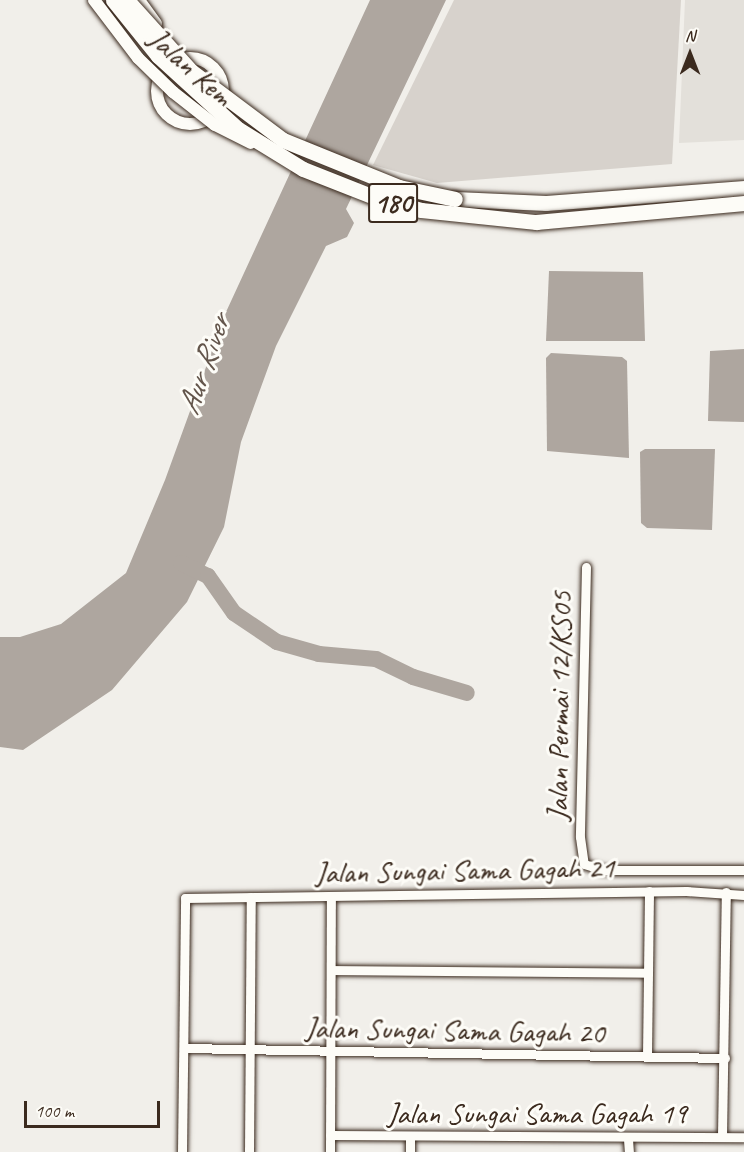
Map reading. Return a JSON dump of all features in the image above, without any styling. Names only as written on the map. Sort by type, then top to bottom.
[{"type":"main road","name":"180","points":[[113,0],[182,80],[271,152],[333,184],[421,210],[536,222],[744,203]]},
{"type":"main road","name":"180","points":[[127,0],[191,71],[283,140],[399,187],[455,200],[546,203],[744,188]]},
{"type":"street","name":"Jalan Kem","points":[[94,0],[138,58],[173,92],[226,132],[271,152]]},
{"type":"street","name":"Jalan Kem","points":[[106,0],[162,72]]},
{"type":"street","name":"Jalan Kem","points":[[131,0],[181,59]]},
{"type":"street","name":"Jalan Kem","points":[[139,0],[181,51],[283,140]]},
{"type":"street","points":[[181,59],[202,60],[219,74],[223,95],[206,121],[185,124],[162,109],[156,91],[162,72],[181,59]]},
{"type":"street","name":"Jalan Permai 12/KS05","points":[[586,567],[580,837],[584,864],[604,870],[744,870]]},
{"type":"street","points":[[647,1056],[649,891]]},
{"type":"street","name":"Jalan Sungai Sama Gagah 21","points":[[184,1048],[185,898],[649,891],[726,892],[744,895]]},
{"type":"street","points":[[722,1137],[726,892]]},
{"type":"street","points":[[330,1152],[331,896]]},
{"type":"street","points":[[249,1152],[251,897]]},
{"type":"street","points":[[331,970],[648,973]]},
{"type":"street","points":[[182,1152],[184,1048]]},
{"type":"street","name":"Jalan Sungai Sama Gagah 20","points":[[184,1048],[725,1058]]},
{"type":"street","name":"Jalan Sungai Sama Gagah 19","points":[[330,1135],[628,1140],[744,1137]]},
{"type":"street","points":[[410,1136],[410,1152]]},
{"type":"street","points":[[628,1140],[628,1152]]},
{"type":"shaded area","points":[[370,0],[446,0],[346,209],[354,223],[347,237],[326,246],[276,346],[241,442],[224,527],[187,602],[112,690],[23,750],[0,747],[0,637],[20,637],[61,624],[126,573],[165,480],[226,312]]},
{"type":"shaded area","points":[[454,0],[681,0],[672,164],[437,183],[373,165]]},
{"type":"shaded area","points":[[685,0],[744,0],[744,140],[679,143]]},
{"type":"shaded area","points":[[549,271],[643,272],[645,341],[546,341]]},
{"type":"shaded area","points":[[744,349],[744,422],[708,421],[710,351]]},
{"type":"shaded area","points":[[551,353],[622,357],[627,361],[629,458],[547,451],[546,358]]},
{"type":"shaded area","points":[[645,449],[715,449],[712,530],[647,528],[641,523],[640,452]]},
{"type":"waterway","points":[[181,563],[208,576],[234,613],[277,642],[319,654],[376,659],[413,677],[467,693]]},
{"type":"water label","name":"Aur River","points":[[204,365]]}]
